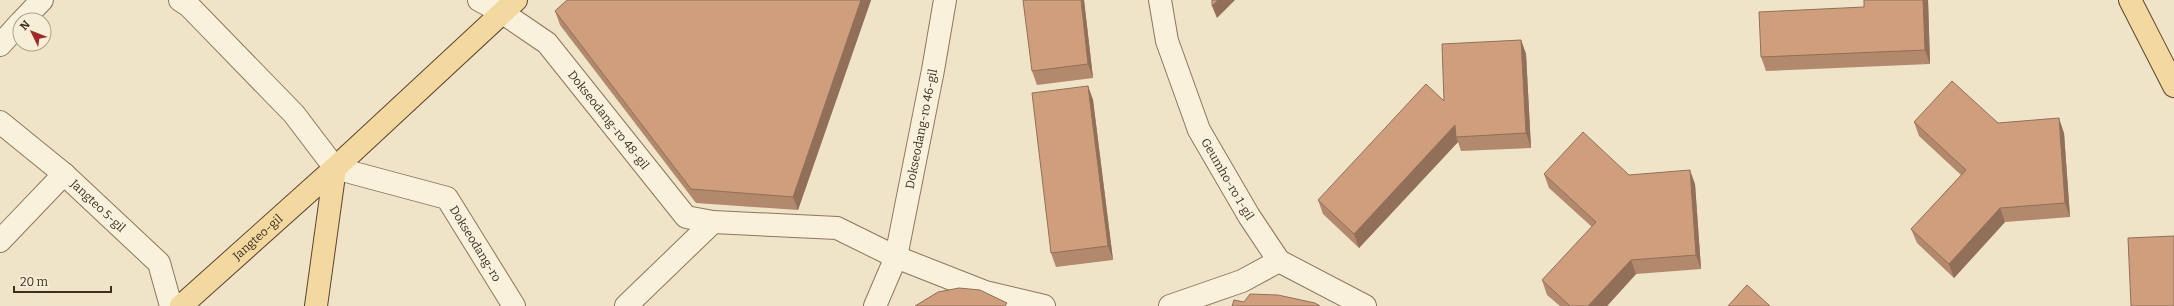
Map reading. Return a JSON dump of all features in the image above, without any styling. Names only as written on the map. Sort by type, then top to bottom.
[{"type":"main road","points":[[2130,0],[2174,86]]},
{"type":"main road","points":[[316,306],[335,168],[510,6]]},
{"type":"main road","name":"Jangteo-gil","points":[[181,306],[335,168]]},
{"type":"street","points":[[31,12],[42,0]]},
{"type":"street","points":[[180,0],[189,6],[294,114],[335,168]]},
{"type":"street","points":[[479,0],[510,6]]},
{"type":"street","name":"Dokseodang-ro 46-gil","points":[[875,306],[896,257],[932,78],[945,0]]},
{"type":"street","name":"Geumho-ro 1-gil","points":[[1160,0],[1167,42],[1199,130],[1249,216],[1279,262],[1365,306]]},
{"type":"street","name":"Dokseodang-ro 48-gil","points":[[510,6],[548,43],[686,217],[713,222],[837,228],[896,257]]},
{"type":"street","points":[[0,45],[12,32]]},
{"type":"street","name":"Jangteo 5-gil","points":[[0,122],[64,174],[159,263],[171,306]]},
{"type":"street","name":"Dokseodang-ro","points":[[335,168],[447,198],[514,306]]},
{"type":"street","points":[[0,241],[64,174]]},
{"type":"street","points":[[626,306],[713,222]]},
{"type":"street","points":[[896,257],[985,292],[1044,306]]},
{"type":"street","points":[[1170,306],[1242,281],[1279,262]]},
{"type":"building","points":[[567,0],[861,0],[793,197],[691,189],[555,11]]},
{"type":"building","points":[[1023,0],[1081,0],[1088,64],[1032,71]]},
{"type":"building","points":[[1212,0],[1218,0],[1212,6]]},
{"type":"building","points":[[1864,0],[1923,0],[1925,50],[1761,57],[1759,12],[1864,7]]},
{"type":"building","points":[[1521,40],[1526,133],[1456,137],[1455,125],[1354,234],[1318,200],[1426,84],[1444,101],[1442,44]]},
{"type":"building","points":[[1952,81],[1998,123],[2059,118],[2065,203],[2000,208],[1949,264],[1911,229],[1966,170],[1914,122]]},
{"type":"building","points":[[1088,86],[1108,246],[1051,253],[1032,93]]},
{"type":"building","points":[[1583,132],[1629,175],[1690,170],[1696,255],[1631,260],[1588,306],[1570,306],[1542,280],[1596,222],[1544,174]]},
{"type":"building","points":[[2174,236],[2174,306],[2131,306],[2128,238]]},
{"type":"building","points":[[1747,285],[1770,306],[1728,306]]},
{"type":"building","points":[[959,288],[980,290],[1007,303],[1005,306],[915,306],[938,292]]},
{"type":"building","points":[[1250,294],[1278,295],[1315,303],[1320,306],[1232,306],[1234,300],[1244,302]]}]
